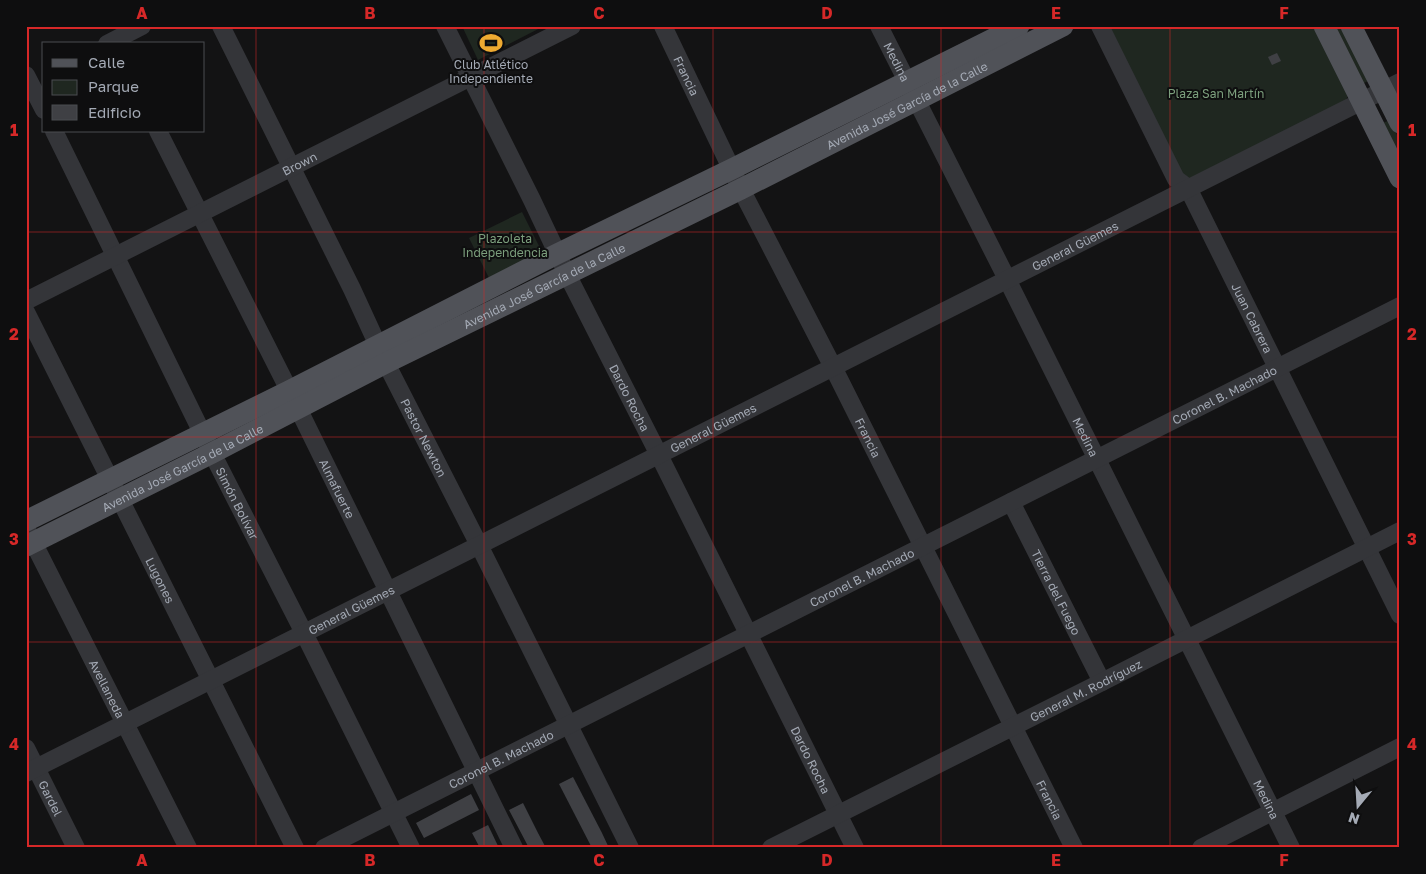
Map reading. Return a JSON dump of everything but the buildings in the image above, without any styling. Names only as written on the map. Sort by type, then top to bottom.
[{"type":"main road","name":"Avenida José García de la Calle","points":[[382,354],[566,274],[741,189],[1019,26]]},
{"type":"main road","name":"Avenida José García de la Calle","points":[[28,539],[119,500],[212,453],[294,400],[382,354],[557,254],[732,170],[1063,26]]},
{"type":"main road","points":[[1324,26],[1400,178]]},
{"type":"main road","points":[[1351,26],[1391,86],[1400,123]]},
{"type":"main road","name":"Avenida José García de la Calle","points":[[26,521],[202,434],[294,400]]},
{"type":"street","points":[[114,42],[142,26]]},
{"type":"street","name":"Pastor Newton","points":[[221,26],[352,289],[382,354],[630,848]]},
{"type":"street","name":"Dardo Rocha","points":[[446,26],[532,200],[566,274],[659,455],[855,848]]},
{"type":"street","name":"Brown","points":[[26,301],[572,26]]},
{"type":"street","name":"Francia","points":[[663,26],[741,189],[834,367],[1074,848]]},
{"type":"street","name":"Medina","points":[[879,26],[1291,848]]},
{"type":"street","name":"Juan Cabrera","points":[[1100,26],[1177,181],[1188,188],[1400,615]]},
{"type":"street","points":[[32,79],[42,105]]},
{"type":"street","name":"General Güemes","points":[[32,770],[1391,86]]},
{"type":"street","name":"Simón Bolívar","points":[[54,132],[202,434],[411,848]]},
{"type":"street","name":"Almafuerte","points":[[158,132],[294,400],[514,848]]},
{"type":"street","name":"Coronel B. Machado","points":[[324,848],[1400,306]]},
{"type":"street","name":"Lugones","points":[[26,312],[295,848]]},
{"type":"street","name":"Tierra del Fuego","points":[[1011,502],[1102,682]]},
{"type":"street","name":"General M. Rodríguez","points":[[771,848],[1400,531]]},
{"type":"street","name":"Avellaneda","points":[[28,539],[126,723],[188,848]]},
{"type":"street","points":[[1201,848],[1400,747]]},
{"type":"street","name":"Gardel","points":[[26,748],[32,770],[76,848]]},
{"type":"green space","name":"Club Atlético Independiente","points":[[462,26],[544,26],[478,60]]},
{"type":"green space","name":"Plaza San Martín","points":[[1109,26],[1318,26],[1348,96],[1346,100],[1190,179],[1182,173]]},
{"type":"green space","points":[[1333,26],[1343,26],[1370,80],[1362,84]]},
{"type":"green space","points":[[1388,121],[1397,135],[1400,162],[1382,123]]},
{"type":"green space","name":"Plazoleta Independencia","points":[[522,212],[542,252],[489,278],[469,238]]},
{"type":"place","name":"Club Atlético Independiente","points":[[491,43]]}]
